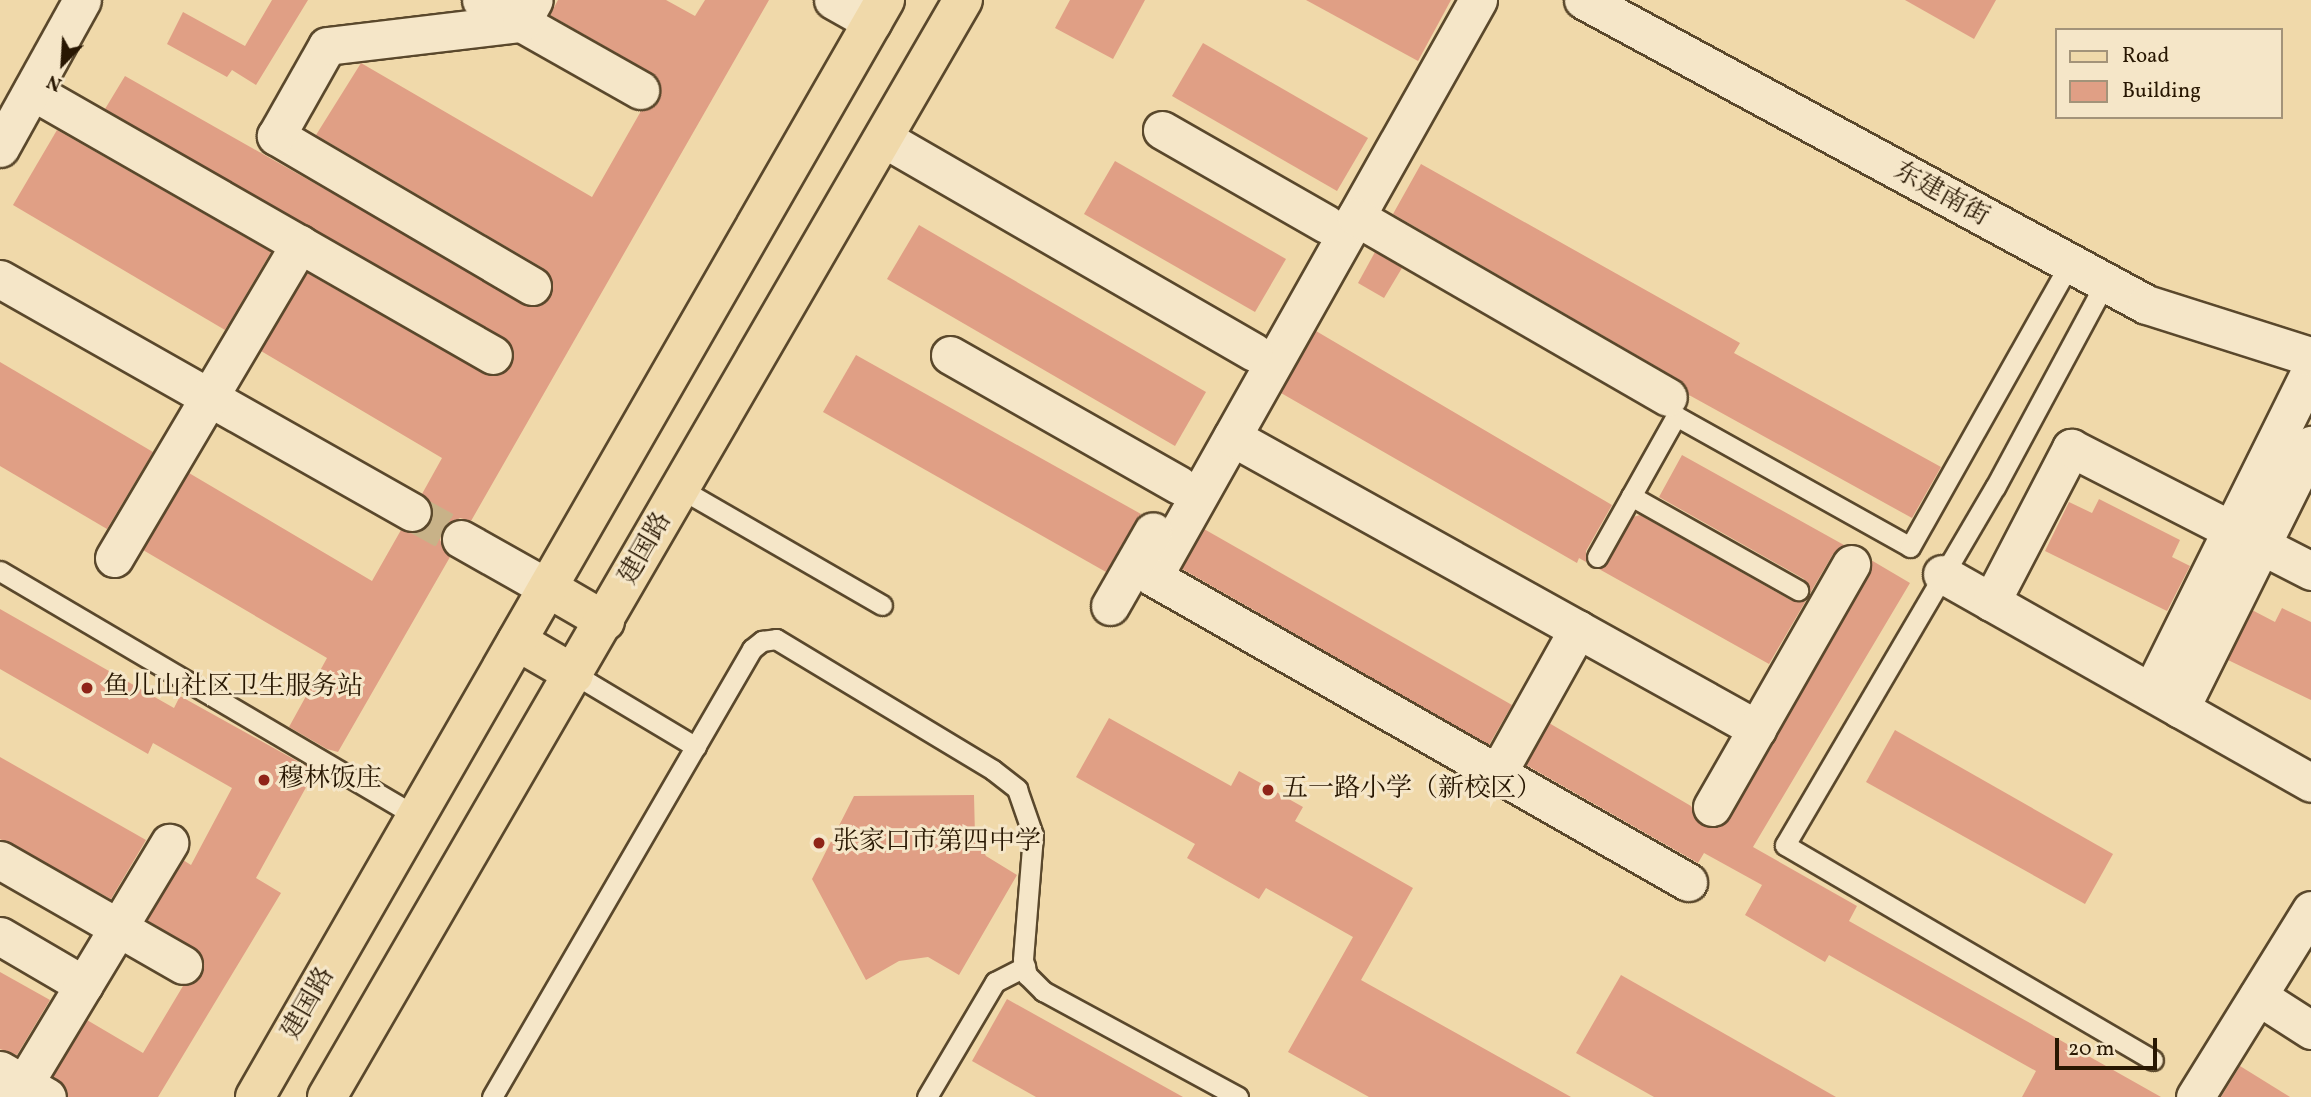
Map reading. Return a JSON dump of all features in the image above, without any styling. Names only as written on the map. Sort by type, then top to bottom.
[{"type":"main road","name":"建国路","points":[[327,1097],[605,621],[962,0]]},
{"type":"main road","name":"建国路","points":[[255,1097],[878,11]]},
{"type":"main road","points":[[548,588],[605,621]]},
{"type":"main road","points":[[517,641],[574,674]]},
{"type":"street","points":[[0,148],[82,0]]},
{"type":"street","points":[[481,0],[527,11],[640,90]]},
{"type":"street","points":[[833,0],[878,11]]},
{"type":"street","points":[[1110,606],[1254,352],[1341,221],[1478,0]]},
{"type":"street","name":"东建南街","points":[[1584,0],[2147,305],[2311,357]]},
{"type":"street","points":[[527,11],[327,46],[276,136],[532,286]]},
{"type":"street","points":[[1412,74],[1232,437],[1153,577],[1688,883]]},
{"type":"street","points":[[32,91],[493,355]]},
{"type":"street","points":[[1162,130],[1341,221],[1668,397]]},
{"type":"street","points":[[883,138],[1254,352]]},
{"type":"street","points":[[114,558],[300,244]]},
{"type":"street","points":[[0,279],[412,512]]},
{"type":"street","points":[[950,355],[1179,485]]},
{"type":"street","points":[[2165,700],[2246,538],[2311,369]]},
{"type":"street","points":[[1232,437],[1757,729]]},
{"type":"street","points":[[2246,538],[2311,445]]},
{"type":"street","points":[[1991,602],[2071,448],[2311,571]]},
{"type":"street","points":[[461,539],[548,588]]},
{"type":"street","points":[[1712,807],[1851,564]]},
{"type":"street","points":[[1942,574],[2311,783]]},
{"type":"street","points":[[1497,774],[1578,629]]},
{"type":"street","points":[[22,1087],[169,843]]},
{"type":"street","points":[[0,860],[183,965]]},
{"type":"street","points":[[2195,1097],[2311,910]]},
{"type":"street","points":[[0,936],[84,985]]},
{"type":"street","points":[[2258,996],[2311,1030]]},
{"type":"lane","points":[[1597,557],[1676,416],[1910,547],[2069,265]]},
{"type":"lane","points":[[2105,283],[1995,487],[1785,845],[2153,1060]]},
{"type":"lane","points":[[681,489],[882,605]]},
{"type":"lane","points":[[1631,496],[1798,590]]},
{"type":"lane","points":[[0,571],[416,816]]},
{"type":"lane","points":[[492,1097],[752,649],[762,641],[776,639],[993,770],[1017,789],[1033,835],[1025,967],[1043,991],[1238,1097]]},
{"type":"lane","points":[[574,674],[696,747]]},
{"type":"lane","points":[[927,1097],[995,982],[1025,967]]},
{"type":"building","points":[[272,0],[308,0],[256,85],[232,70],[227,77],[167,44],[183,12],[245,46]]},
{"type":"building","points":[[558,0],[666,0],[695,16],[705,0],[769,0],[471,521],[460,518],[443,528],[440,540],[450,557],[338,752],[327,749],[289,727],[327,658],[143,550],[189,473],[372,581],[401,530],[413,533],[430,523],[433,511],[422,494],[442,458],[261,351],[307,273],[483,373],[504,373],[511,365],[511,345],[105,109],[125,76],[533,307],[543,304],[553,287],[543,268],[316,135],[361,63],[592,197],[641,111],[658,101],[661,89],[650,72],[550,15]]},
{"type":"building","points":[[1070,0],[1145,0],[1113,59],[1055,28]]},
{"type":"building","points":[[1306,0],[1451,0],[1418,61]]},
{"type":"building","points":[[1905,0],[1996,0],[1974,39]]},
{"type":"building","points":[[1203,43],[1368,138],[1337,191],[1172,96]]},
{"type":"building","points":[[57,130],[271,252],[225,330],[13,205]]},
{"type":"building","points":[[1115,161],[1286,259],[1255,312],[1084,214]]},
{"type":"building","points":[[1421,164],[1740,343],[1734,353],[1941,467],[1912,518],[1689,395],[1678,379],[1393,214]]},
{"type":"building","points":[[919,225],[1206,392],[1175,446],[887,279]]},
{"type":"building","points":[[1375,252],[1402,268],[1384,298],[1358,283]]},
{"type":"building","points":[[1316,331],[1612,505],[1586,551],[1586,562],[1579,558],[1577,563],[1281,393]]},
{"type":"building","points":[[856,355],[1141,514],[1106,572],[823,412]]},
{"type":"building","points":[[0,362],[153,452],[107,529],[0,466]]},
{"type":"building","points":[[1682,455],[1844,545],[1833,554],[1809,595],[1804,579],[1659,497]]},
{"type":"building","points":[[2099,499],[2180,540],[2172,557],[2190,566],[2167,611],[2045,551],[2069,502],[2092,513]]},
{"type":"building","points":[[1640,515],[1792,601],[1808,597],[1769,664],[1599,569],[1608,563],[1633,517]]},
{"type":"building","points":[[1204,529],[1512,705],[1489,745],[1182,569]]},
{"type":"building","points":[[1871,560],[1910,583],[1753,847],[1857,906],[1849,921],[2161,1097],[2022,1097],[2036,1071],[1829,955],[1825,962],[1745,915],[1762,885],[1704,853],[1698,863],[1526,765],[1549,723],[1691,806],[1701,825],[1723,825],[1869,574]]},
{"type":"building","points":[[2282,608],[2311,622],[2311,700],[2228,660],[2252,610],[2275,622]]},
{"type":"building","points":[[0,609],[174,708],[180,696],[315,771],[256,878],[281,893],[158,1097],[68,1097],[65,1086],[53,1076],[87,1020],[143,1053],[183,986],[201,976],[201,954],[147,920],[183,860],[191,865],[232,788],[153,743],[148,754],[0,669]]},
{"type":"building","points":[[1109,718],[1231,786],[1239,771],[1303,807],[1295,821],[1413,888],[1361,980],[1571,1097],[1369,1097],[1288,1052],[1353,937],[1266,888],[1259,899],[1187,858],[1195,844],[1076,777]]},
{"type":"building","points":[[1895,730],[2113,854],[2085,904],[1866,782]]},
{"type":"building","points":[[0,757],[146,840],[111,899],[0,839]]},
{"type":"building","points":[[974,795],[975,836],[986,856],[1017,875],[959,975],[928,957],[899,961],[866,980],[812,879],[854,796]]},
{"type":"building","points":[[0,972],[50,1000],[17,1055],[0,1049]]},
{"type":"building","points":[[1621,975],[1836,1097],[1654,1097],[1576,1053]]},
{"type":"building","points":[[1007,999],[1183,1097],[1036,1097],[972,1061]]},
{"type":"building","points":[[2240,1066],[2290,1097],[2221,1097]]},
{"type":"tunnel","points":[[412,512],[461,539]]},
{"type":"place","name":"鱼儿山社区卫生服务站","points":[[87,688]]},
{"type":"place","name":"穆林饭庄","points":[[264,780]]},
{"type":"place","name":"五一路小学（新校区）","points":[[1268,790]]},
{"type":"place","name":"张家口市第四中学","points":[[819,843]]}]
